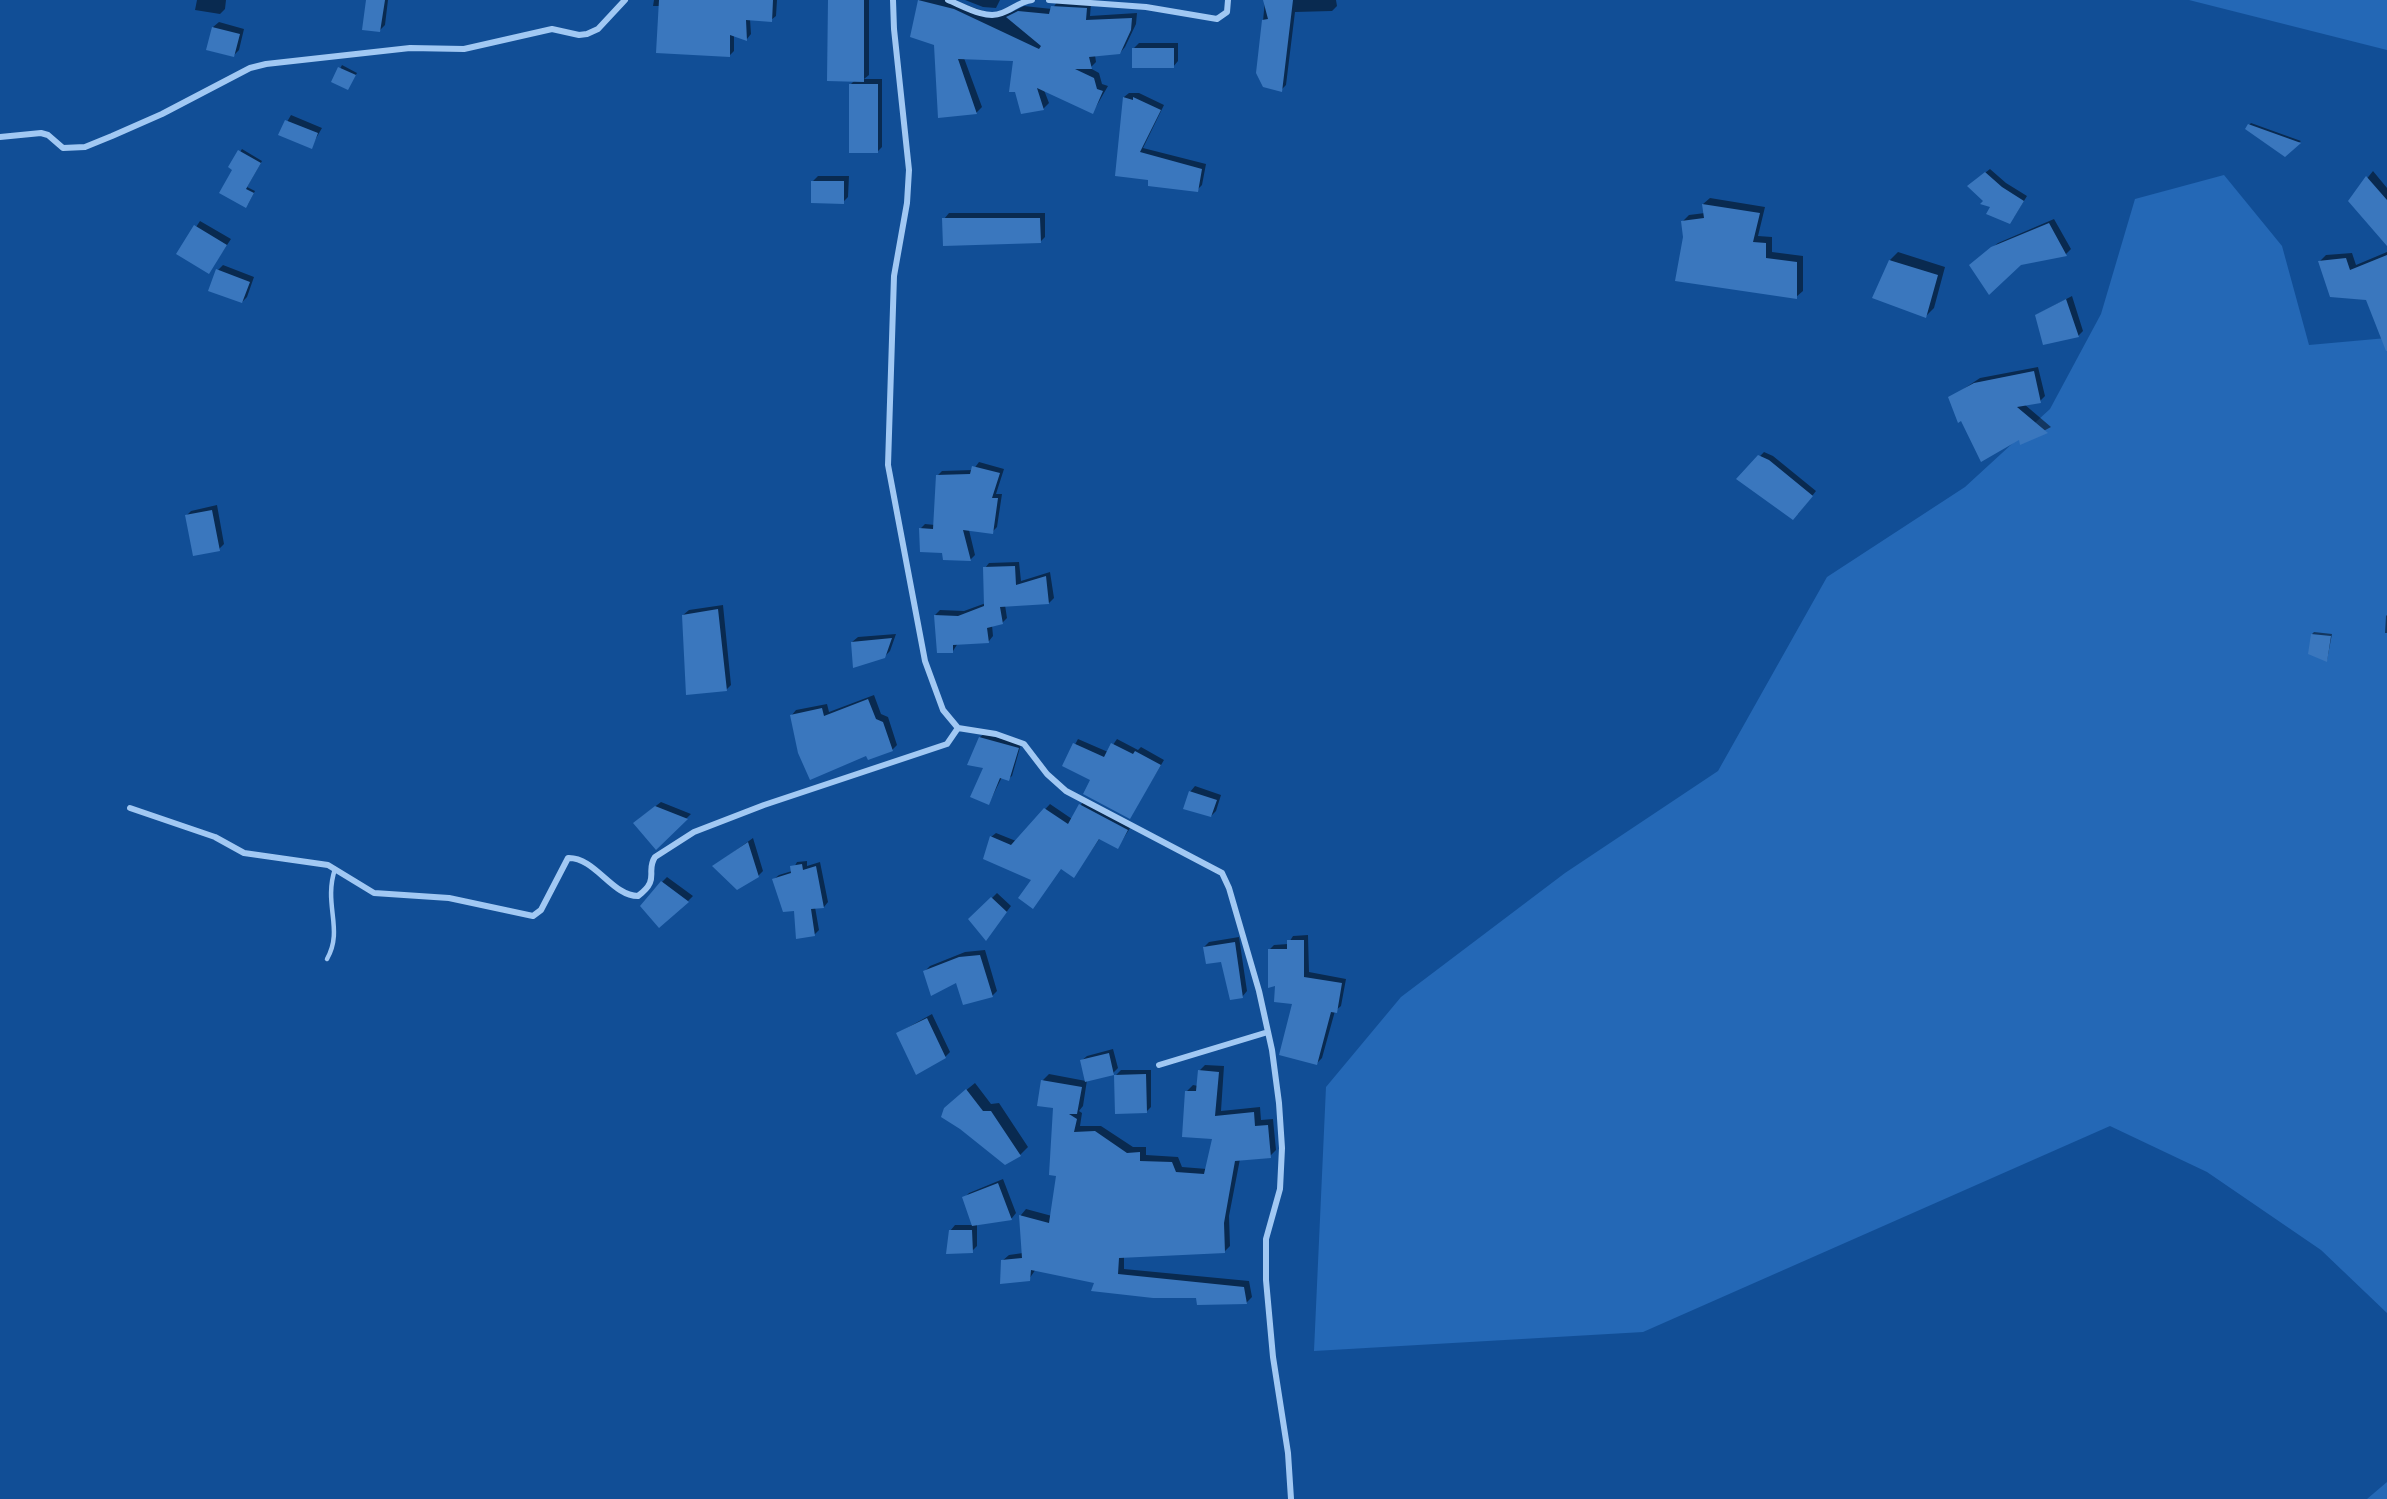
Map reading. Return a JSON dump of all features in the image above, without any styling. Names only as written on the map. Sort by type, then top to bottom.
[{"type":"street","points":[[0,137],[41,133],[48,135],[63,148],[85,147],[162,114],[250,68],[266,64],[410,48],[464,49],[552,29],[579,35],[587,34],[598,29],[625,0]]},
{"type":"street","points":[[893,0],[909,170],[907,203],[894,276],[888,465],[925,661],[943,710],[958,728],[996,734],[1024,744],[1047,774],[1065,791],[1222,873],[1229,888],[1268,1032],[1282,1148],[1280,1189],[1266,1239],[1266,1280],[1273,1357],[1288,1453],[1291,1499]]},
{"type":"street","points":[[948,0],[993,15],[1004,13],[1014,4],[1032,0]]},
{"type":"street","points":[[1049,0],[1146,7],[1217,19],[1227,12],[1228,0]]},
{"type":"street","points":[[130,808],[215,837],[244,853],[328,865],[374,893],[449,898],[533,916],[541,910],[565,861],[575,858],[605,876],[623,892],[638,896],[653,878],[652,862],[655,857],[694,832],[764,805],[946,744],[958,728]]},
{"type":"street","points":[[1159,1065],[1268,1032]]},
{"type":"lane","points":[[327,959],[335,939],[330,900],[335,868]]},
{"type":"shaded area","points":[[2189,0],[2387,0],[2387,50]]},
{"type":"shaded area","points":[[2224,175],[2282,246],[2309,345],[2387,338],[2387,1313],[2321,1250],[2207,1172],[2110,1126],[1643,1332],[1314,1351],[1326,1087],[1401,997],[1565,873],[1718,771],[1827,577],[1965,487],[2050,409],[2101,314],[2135,199]]},
{"type":"shaded area","points":[[2387,1482],[2387,1499],[2367,1499]]},
{"type":"building","points":[[366,0],[385,0],[380,32],[362,30]]},
{"type":"building","points":[[659,0],[773,0],[772,22],[746,20],[747,41],[730,35],[730,57],[656,53]]},
{"type":"building","points":[[828,0],[864,0],[864,82],[827,81]]},
{"type":"building","points":[[918,0],[954,9],[1039,49],[1041,46],[1006,17],[1018,11],[1049,14],[1051,6],[1087,8],[1086,20],[1132,18],[1131,30],[1120,54],[1089,57],[1092,69],[1075,69],[1094,78],[1097,89],[1103,91],[1093,114],[1037,88],[1044,110],[1021,114],[1015,92],[1009,92],[1013,61],[958,59],[977,114],[938,118],[934,45],[910,37]]},
{"type":"building","points":[[1263,0],[1293,0],[1282,92],[1263,87],[1256,73],[1262,20],[1268,19]]},
{"type":"building","points":[[212,27],[240,34],[234,57],[206,50]]},
{"type":"building","points":[[1132,48],[1174,48],[1174,68],[1132,68]]},
{"type":"building","points":[[338,67],[356,75],[348,90],[331,82]]},
{"type":"building","points":[[849,84],[878,84],[878,153],[849,153]]},
{"type":"building","points":[[1123,97],[1133,100],[1133,97],[1161,110],[1140,152],[1202,169],[1198,192],[1148,186],[1148,180],[1115,176]]},
{"type":"building","points":[[285,120],[318,133],[312,149],[278,135]]},
{"type":"building","points":[[2248,124],[2301,143],[2285,157],[2245,129]]},
{"type":"building","points":[[238,150],[261,163],[246,189],[254,193],[246,208],[219,193],[232,170],[228,167]]},
{"type":"building","points":[[1985,172],[2002,187],[2024,201],[2010,224],[1986,214],[1990,207],[1980,204],[1983,201],[1967,186]]},
{"type":"building","points":[[2366,176],[2387,200],[2387,246],[2348,201]]},
{"type":"building","points":[[811,181],[844,181],[844,204],[811,203]]},
{"type":"building","points":[[1702,204],[1760,213],[1753,242],[1766,243],[1766,258],[1797,262],[1797,299],[1675,281],[1683,237],[1681,221],[1704,218]]},
{"type":"building","points":[[942,218],[1040,218],[1041,243],[943,246]]},
{"type":"building","points":[[2049,223],[2067,256],[2021,265],[1989,295],[1969,265],[1991,247]]},
{"type":"building","points":[[194,225],[227,245],[209,274],[176,254]]},
{"type":"building","points":[[2387,255],[2386,351],[2366,300],[2330,297],[2318,261],[2346,258],[2350,270]]},
{"type":"building","points":[[1889,260],[1938,275],[1926,318],[1872,298]]},
{"type":"building","points":[[216,269],[250,282],[242,303],[208,291]]},
{"type":"building","points":[[2066,299],[2079,337],[2043,345],[2035,315]]},
{"type":"building","points":[[2034,371],[2041,403],[2017,407],[2048,433],[2020,445],[2019,440],[1981,462],[1961,421],[1958,423],[1948,397],[1974,383]]},
{"type":"building","points":[[1758,455],[1769,460],[1813,496],[1793,520],[1736,479]]},
{"type":"building","points":[[972,466],[1000,473],[992,498],[998,498],[993,534],[963,530],[971,561],[943,560],[942,553],[920,552],[919,528],[933,529],[936,475],[970,474]]},
{"type":"building","points":[[212,510],[220,551],[193,556],[185,515]]},
{"type":"building","points":[[1015,566],[1016,585],[1046,576],[1049,604],[1000,607],[1003,624],[987,628],[989,643],[953,645],[953,653],[937,653],[934,615],[958,616],[984,606],[983,567]]},
{"type":"building","points":[[718,609],[727,691],[686,695],[682,615]]},
{"type":"building","points":[[2311,634],[2331,636],[2327,662],[2308,654]]},
{"type":"building","points":[[892,638],[885,658],[853,668],[851,642]]},
{"type":"building","points":[[868,699],[876,719],[883,722],[893,751],[868,760],[866,756],[810,780],[798,753],[790,715],[822,708],[824,716]]},
{"type":"building","points":[[979,737],[1019,748],[1009,781],[1000,778],[989,805],[970,797],[983,768],[967,765]]},
{"type":"building","points":[[1073,743],[1104,757],[1111,743],[1133,754],[1135,751],[1161,765],[1130,819],[1083,794],[1090,780],[1062,766]]},
{"type":"building","points":[[1189,791],[1217,800],[1211,817],[1183,809]]},
{"type":"building","points":[[1079,804],[1128,830],[1118,849],[1099,839],[1074,878],[1061,869],[1033,909],[1018,898],[1031,880],[983,859],[990,836],[1011,845],[1044,808],[1068,824]]},
{"type":"building","points":[[655,806],[688,819],[656,850],[633,823]]},
{"type":"building","points":[[748,842],[759,877],[737,890],[712,866]]},
{"type":"building","points":[[802,864],[803,870],[816,866],[824,908],[811,909],[815,936],[796,939],[794,911],[783,912],[772,879],[791,873],[790,866]]},
{"type":"building","points":[[661,881],[689,902],[659,928],[640,906]]},
{"type":"building","points":[[991,897],[1007,912],[986,941],[968,919]]},
{"type":"building","points":[[1287,940],[1304,940],[1304,977],[1342,983],[1337,1013],[1331,1012],[1317,1065],[1279,1055],[1292,1004],[1274,1002],[1275,986],[1268,988],[1268,949],[1287,949]]},
{"type":"building","points":[[1235,942],[1243,998],[1230,1000],[1221,962],[1206,964],[1203,947]]},
{"type":"building","points":[[980,955],[993,997],[963,1005],[956,983],[931,996],[923,971],[959,957]]},
{"type":"building","points":[[927,1018],[946,1058],[916,1075],[896,1033]]},
{"type":"building","points":[[1109,1053],[1114,1075],[1085,1082],[1080,1060]]},
{"type":"building","points":[[1198,1070],[1219,1072],[1215,1116],[1254,1112],[1255,1126],[1268,1125],[1271,1158],[1235,1161],[1224,1223],[1225,1253],[1119,1258],[1118,1274],[1244,1287],[1247,1304],[1197,1305],[1196,1298],[1153,1298],[1091,1291],[1094,1283],[1031,1270],[1030,1281],[1000,1284],[1001,1260],[1022,1258],[1019,1215],[1049,1223],[1056,1176],[1049,1175],[1053,1108],[1037,1106],[1041,1080],[1082,1087],[1077,1114],[1069,1114],[1077,1119],[1074,1132],[1095,1131],[1127,1153],[1140,1152],[1140,1161],[1172,1162],[1176,1172],[1204,1174],[1212,1139],[1182,1137],[1185,1091],[1196,1091]]},
{"type":"building","points":[[1146,1074],[1147,1113],[1115,1114],[1114,1075]]},
{"type":"building","points":[[966,1089],[983,1111],[991,1111],[1021,1156],[1005,1165],[941,1117],[944,1108]]},
{"type":"building","points":[[998,1183],[1012,1220],[972,1226],[962,1197]]},
{"type":"building","points":[[949,1230],[972,1230],[973,1253],[946,1254]]}]
